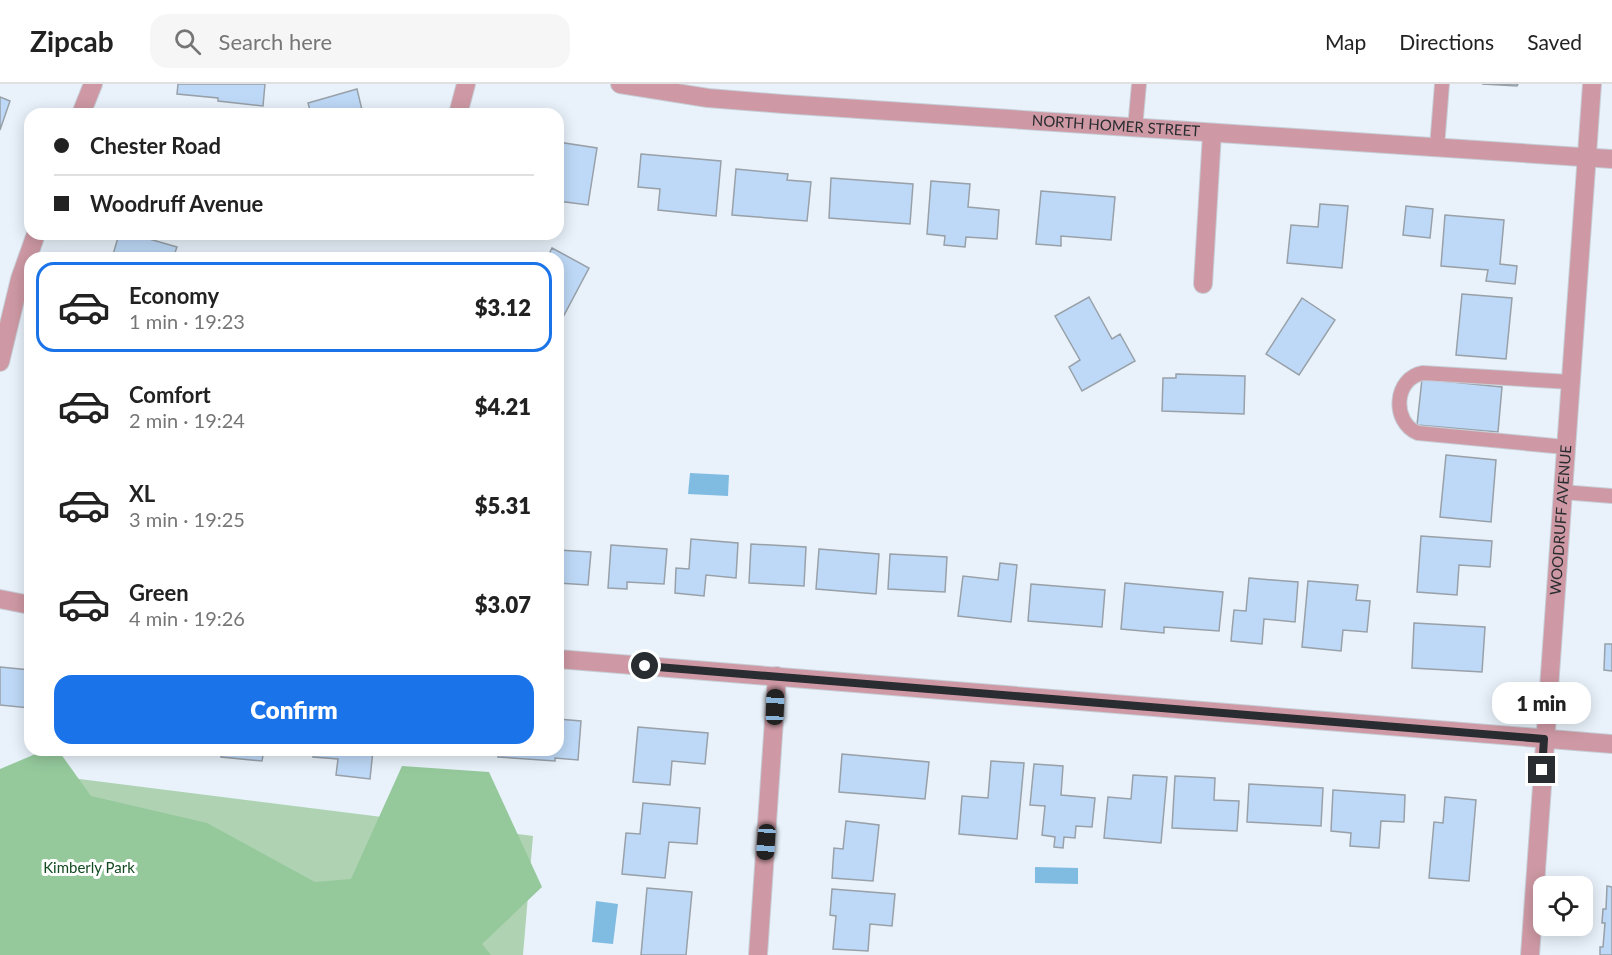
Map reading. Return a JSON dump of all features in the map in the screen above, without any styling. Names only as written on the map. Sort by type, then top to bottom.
[{"type":"street","points":[[83,108],[93,84]]},
{"type":"street","points":[[460,108],[466,84]]},
{"type":"street","name":"NORTH HOMER STREET","points":[[620,84],[708,98],[1612,159]]},
{"type":"street","name":"WOODRUFF AVENUE","points":[[1530,955],[1592,84]]},
{"type":"street","points":[[1203,284],[1212,133]]},
{"type":"street","points":[[0,363],[24,268]]},
{"type":"street","points":[[0,600],[24,604]]},
{"type":"street","points":[[564,659],[1612,744]]},
{"type":"street","points":[[758,955],[777,676]]},
{"type":"lane","points":[[1135,128],[1139,84]]},
{"type":"lane","points":[[1437,147],[1442,84]]},
{"type":"lane","points":[[1566,447],[1418,433],[1404,425],[1400,402],[1403,387],[1409,378],[1423,373],[1571,382]]},
{"type":"lane","points":[[1562,492],[1612,496]]},
{"type":"green space","name":"Kimberly Park","points":[[31,756],[62,756],[91,796],[207,823],[315,882],[351,879],[402,766],[489,772],[542,887],[482,944],[491,955],[0,955],[0,769]]},
{"type":"green space","name":"Kimberly Park","points":[[0,769],[533,836],[523,955],[0,955]]},
{"type":"water","points":[[690,473],[729,475],[728,496],[688,494]]},
{"type":"water","points":[[1035,867],[1078,868],[1078,884],[1035,883]]},
{"type":"water","points":[[596,901],[618,904],[613,944],[592,942]]},
{"type":"building","points":[[178,84],[265,84],[263,106],[177,94]]},
{"type":"building","points":[[1482,84],[1518,84],[1517,86]]},
{"type":"building","points":[[357,89],[362,108],[309,108],[308,103]]},
{"type":"building","points":[[0,97],[10,101],[0,130]]},
{"type":"building","points":[[564,143],[597,148],[588,205],[564,202]]},
{"type":"building","points":[[641,154],[721,161],[716,216],[658,210],[660,189],[638,187]]},
{"type":"building","points":[[736,169],[788,174],[787,180],[811,182],[807,221],[732,215]]},
{"type":"building","points":[[831,178],[913,184],[910,224],[829,218]]},
{"type":"building","points":[[931,181],[970,184],[968,207],[999,210],[997,239],[966,237],[965,247],[944,245],[945,236],[927,234]]},
{"type":"building","points":[[1041,191],[1115,197],[1111,240],[1061,236],[1061,246],[1036,244]]},
{"type":"building","points":[[1320,204],[1348,206],[1342,268],[1287,263],[1291,225],[1318,227]]},
{"type":"building","points":[[1406,206],[1433,209],[1430,238],[1403,235]]},
{"type":"building","points":[[1445,215],[1504,220],[1500,264],[1517,266],[1515,284],[1486,281],[1488,270],[1441,266]]},
{"type":"building","points":[[117,240],[153,240],[177,247],[175,252],[114,252]]},
{"type":"building","points":[[564,254],[589,268],[564,315]]},
{"type":"building","points":[[1462,294],[1512,298],[1506,359],[1456,355]]},
{"type":"building","points":[[1089,297],[1112,339],[1120,334],[1135,361],[1082,391],[1069,367],[1080,360],[1055,316]]},
{"type":"building","points":[[1302,298],[1335,320],[1299,375],[1266,354]]},
{"type":"building","points":[[1176,374],[1245,376],[1244,414],[1162,411],[1163,378],[1176,378]]},
{"type":"building","points":[[1422,379],[1502,387],[1498,432],[1417,425]]},
{"type":"building","points":[[1446,455],[1496,460],[1491,522],[1440,517]]},
{"type":"building","points":[[1421,536],[1492,541],[1490,567],[1459,565],[1457,595],[1417,592]]},
{"type":"building","points":[[691,539],[738,543],[736,578],[706,575],[704,596],[675,593],[676,568],[689,569]]},
{"type":"building","points":[[751,544],[806,547],[804,586],[749,583]]},
{"type":"building","points":[[611,545],[667,549],[664,584],[627,582],[627,589],[608,588]]},
{"type":"building","points":[[819,549],[879,554],[876,594],[816,589]]},
{"type":"building","points":[[564,550],[591,552],[588,585],[564,583]]},
{"type":"building","points":[[890,554],[947,557],[945,592],[888,589]]},
{"type":"building","points":[[1000,563],[1017,565],[1011,622],[958,616],[963,576],[998,580]]},
{"type":"building","points":[[1249,578],[1298,582],[1295,622],[1264,619],[1262,644],[1231,641],[1234,610],[1246,611]]},
{"type":"building","points":[[1308,581],[1358,585],[1356,600],[1370,601],[1367,632],[1343,630],[1341,651],[1302,647]]},
{"type":"building","points":[[1125,583],[1223,592],[1219,631],[1164,627],[1164,633],[1121,629]]},
{"type":"building","points":[[1031,584],[1105,590],[1102,627],[1028,621]]},
{"type":"building","points":[[1414,623],[1485,627],[1482,672],[1412,668]]},
{"type":"building","points":[[1605,644],[1612,644],[1612,671],[1604,670]]},
{"type":"building","points":[[0,667],[24,669],[24,707],[0,705]]},
{"type":"building","points":[[564,720],[581,721],[578,760],[555,758],[555,761],[498,757],[564,756]]},
{"type":"building","points":[[638,727],[708,733],[705,764],[672,761],[670,785],[633,782]]},
{"type":"building","points":[[842,754],[929,762],[925,799],[839,792]]},
{"type":"building","points":[[221,756],[263,756],[262,761]]},
{"type":"building","points":[[372,756],[370,779],[336,775],[338,759],[313,757]]},
{"type":"building","points":[[991,761],[1024,763],[1017,839],[959,834],[962,796],[988,798]]},
{"type":"building","points":[[1034,764],[1063,766],[1061,795],[1095,798],[1092,827],[1076,826],[1075,838],[1064,837],[1063,848],[1054,847],[1055,837],[1042,835],[1045,806],[1030,805]]},
{"type":"building","points":[[1133,775],[1167,777],[1161,843],[1104,838],[1108,797],[1131,799]]},
{"type":"building","points":[[1175,776],[1215,778],[1214,800],[1239,801],[1237,831],[1172,828]]},
{"type":"building","points":[[1249,784],[1323,788],[1321,826],[1247,822]]},
{"type":"building","points":[[1333,790],[1405,795],[1404,822],[1381,821],[1379,848],[1350,846],[1351,833],[1331,831]]},
{"type":"building","points":[[1445,797],[1476,800],[1469,881],[1429,878],[1434,822],[1443,823]]},
{"type":"building","points":[[643,803],[700,808],[697,844],[669,842],[665,878],[622,874],[626,833],[640,834]]},
{"type":"building","points":[[846,821],[879,825],[873,881],[832,878],[834,848],[843,849]]},
{"type":"building","points":[[1607,886],[1612,887],[1612,955],[1600,955],[1600,947],[1603,947],[1605,923],[1602,923],[1603,909],[1606,909]]},
{"type":"building","points":[[647,888],[692,892],[686,955],[641,955]]},
{"type":"building","points":[[832,889],[895,894],[892,926],[870,924],[868,951],[833,949],[836,916],[830,915]]},
{"type":"route","points":[[645,666],[1544,739],[1542,770]]}]
